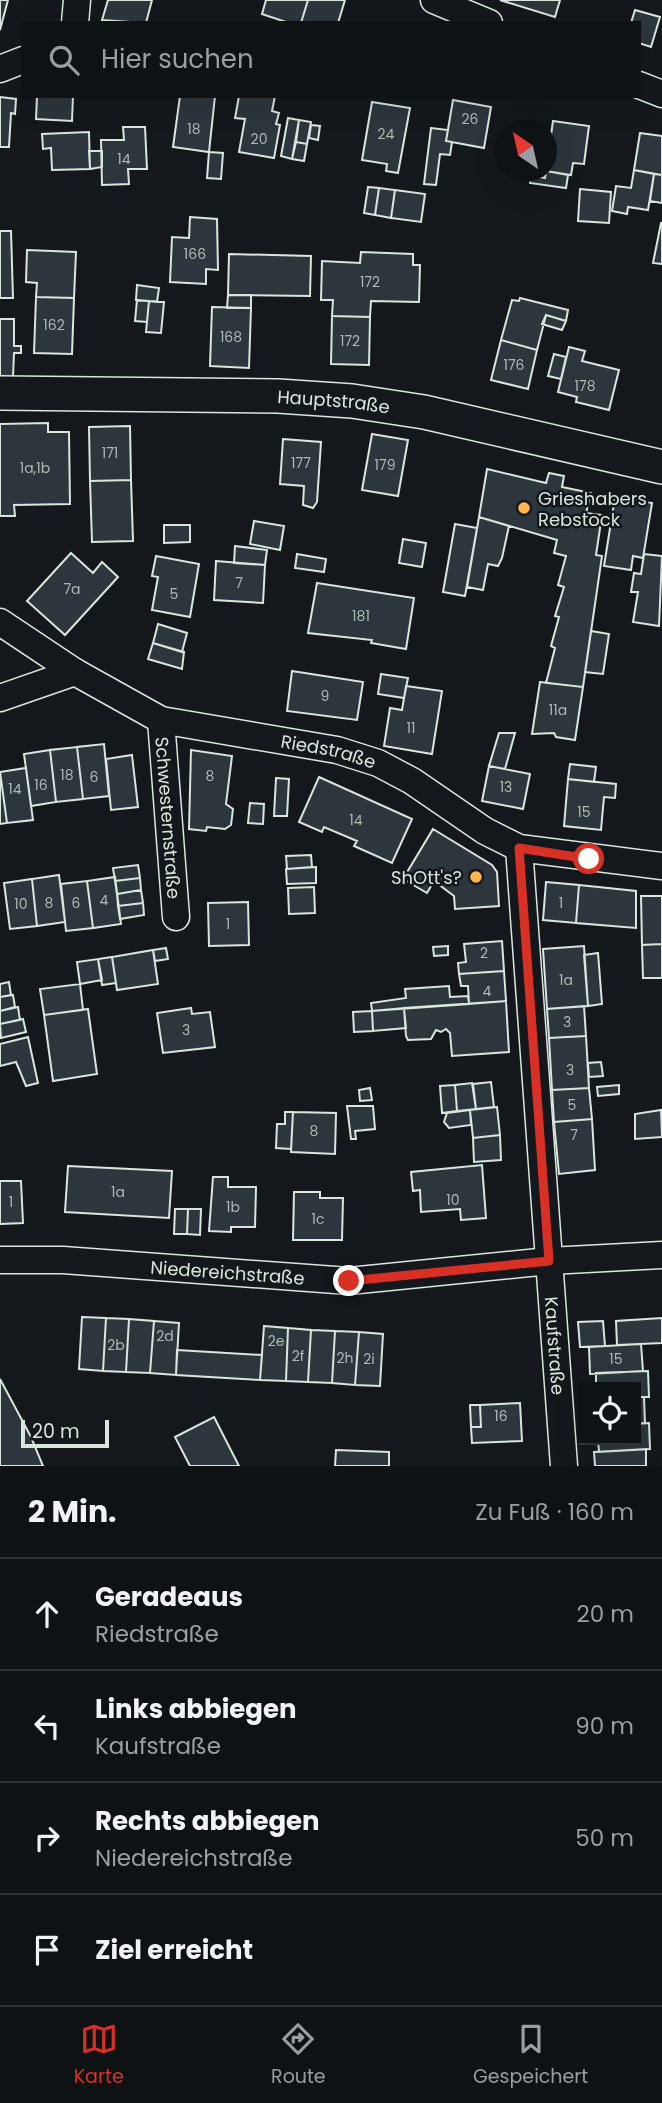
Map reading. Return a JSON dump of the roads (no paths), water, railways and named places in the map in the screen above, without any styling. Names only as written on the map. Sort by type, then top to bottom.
[{"type":"street","points":[[75,21],[78,0]]},
{"type":"street","points":[[435,0],[484,21]]},
{"type":"street","points":[[0,69],[21,61]]},
{"type":"street","points":[[641,86],[662,96]]},
{"type":"street","points":[[641,95],[662,96]]},
{"type":"street","name":"Hauptstraße","points":[[0,393],[278,396],[352,401],[424,412],[662,467]]},
{"type":"street","name":"Riedstraße","points":[[0,622],[75,672],[161,720],[337,750],[378,764],[412,781],[485,831],[519,848],[662,866]]},
{"type":"street","points":[[0,698],[75,672]]},
{"type":"street","name":"Schwesternstraße","points":[[161,720],[176,917]]},
{"type":"street","name":"Kaufstraße","points":[[519,848],[564,1466]]},
{"type":"street","name":"Niedereichstraße","points":[[0,1260],[63,1260],[349,1281],[549,1261],[662,1255]]},
{"type":"place","name":"Grieshabers Rebstock","points":[[524,508]]},
{"type":"place","name":"ShOtt's?","points":[[476,877]]}]
